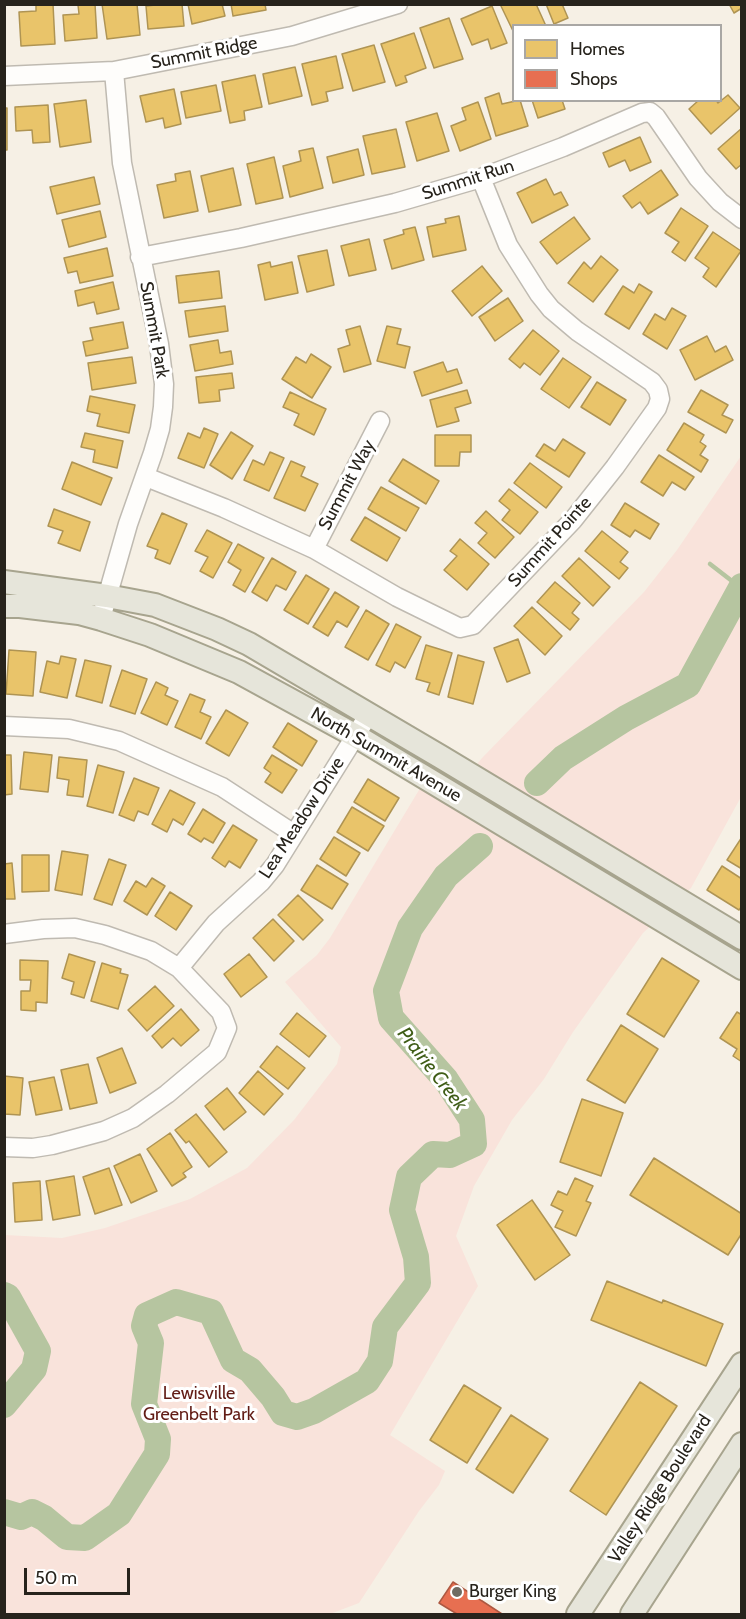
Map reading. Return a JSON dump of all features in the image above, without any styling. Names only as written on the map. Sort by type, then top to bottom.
[{"type":"main road","name":"North Summit Avenue","points":[[4,582],[155,605],[218,629],[249,644],[369,714],[741,938]]},
{"type":"main road","name":"North Summit Avenue","points":[[4,606],[20,606],[101,619],[150,635],[239,672],[356,736],[741,968]]},
{"type":"main road","name":"Valley Ridge Boulevard","points":[[578,1614],[741,1364]]},
{"type":"main road","points":[[633,1614],[741,1444]]},
{"type":"street","name":"Summit Ridge","points":[[4,76],[114,71],[292,36],[399,4]]},
{"type":"street","name":"Summit Park","points":[[101,619],[128,524],[146,477],[160,429],[164,384],[159,344],[122,163],[114,71]]},
{"type":"street","name":"Summit Run","points":[[140,256],[241,238],[384,206],[481,177],[563,147],[642,112],[650,112],[656,117],[698,178],[720,202],[741,219]]},
{"type":"street","name":"Summit Pointe","points":[[146,477],[224,508],[314,549],[397,597],[460,628],[473,625],[573,520],[657,408],[660,399],[658,390],[652,382],[584,336],[551,309],[508,245],[481,177]]},
{"type":"street","name":"Summit Way","points":[[314,549],[380,421]]},
{"type":"street","name":"Lea Meadow Drive","points":[[179,968],[216,923],[261,882],[275,865],[369,714]]},
{"type":"street","points":[[4,726],[69,729],[119,741],[164,759],[222,787],[294,834]]},
{"type":"street","points":[[4,934],[75,928],[151,951],[179,968],[221,1012],[227,1028],[217,1052],[167,1094],[133,1118],[104,1131],[52,1145],[33,1148],[4,1148]]},
{"type":"green space","name":"Lewisville Greenbelt Park","points":[[741,456],[741,797],[691,888],[643,933],[573,1032],[544,1079],[512,1120],[474,1186],[456,1236],[478,1286],[390,1435],[445,1471],[439,1485],[419,1511],[359,1603],[330,1614],[5,1614],[5,1235],[62,1238],[105,1228],[190,1199],[247,1168],[294,1120],[337,1064],[341,1047],[285,982],[317,955],[330,938],[422,785],[448,800],[482,758],[644,592],[677,550]]},
{"type":"building: Homes","points":[[36,4],[53,4],[55,44],[21,46],[19,12],[36,11]]},
{"type":"building: Homes","points":[[95,4],[97,38],[65,41],[63,15],[79,14],[78,5]]},
{"type":"building: Homes","points":[[102,4],[137,4],[140,35],[107,39]]},
{"type":"building: Homes","points":[[182,4],[184,26],[148,29],[146,6]]},
{"type":"building: Homes","points":[[188,4],[222,4],[225,16],[192,24]]},
{"type":"building: Homes","points":[[231,4],[265,4],[266,10],[233,16]]},
{"type":"building: Homes","points":[[500,4],[536,4],[545,24],[512,24],[512,29]]},
{"type":"building: Homes","points":[[546,4],[562,4],[568,18],[554,24]]},
{"type":"building: Homes","points":[[729,4],[742,4],[742,8],[734,13]]},
{"type":"building: Homes","points":[[492,6],[507,43],[491,49],[488,39],[472,45],[461,19]]},
{"type":"building: Homes","points":[[449,18],[463,59],[434,68],[420,28]]},
{"type":"building: Homes","points":[[414,33],[426,68],[405,76],[407,82],[396,86],[381,44]]},
{"type":"building: Homes","points":[[374,45],[385,82],[353,91],[342,54]]},
{"type":"building: Homes","points":[[336,56],[343,88],[326,92],[328,101],[312,105],[302,64]]},
{"type":"building: Homes","points":[[295,67],[302,96],[269,104],[263,74]]},
{"type":"building: Homes","points":[[255,75],[262,107],[244,111],[245,120],[230,123],[222,82]]},
{"type":"building: Homes","points":[[216,85],[221,111],[186,118],[181,92]]},
{"type":"building: Homes","points":[[174,89],[181,124],[165,128],[163,118],[146,122],[140,96]]},
{"type":"building: Homes","points":[[499,93],[502,104],[521,102],[528,126],[496,136],[485,98]]},
{"type":"building: Homes","points":[[728,95],[740,108],[711,134],[689,109],[697,102],[718,103]]},
{"type":"building: Homes","points":[[86,100],[91,142],[60,147],[54,104]]},
{"type":"building: Homes","points":[[478,102],[491,139],[460,151],[451,126],[466,120],[462,108]]},
{"type":"building: Homes","points":[[533,102],[563,102],[565,109],[538,118]]},
{"type":"building: Homes","points":[[48,105],[50,142],[33,143],[32,130],[16,131],[15,107]]},
{"type":"building: Homes","points":[[4,108],[7,108],[7,150],[4,150]]},
{"type":"building: Homes","points":[[437,113],[449,151],[417,161],[406,122]]},
{"type":"building: Homes","points":[[742,128],[742,164],[736,169],[718,149]]},
{"type":"building: Homes","points":[[396,129],[405,167],[372,174],[363,136]]},
{"type":"building: Homes","points":[[640,137],[651,162],[630,171],[625,160],[609,167],[603,153]]},
{"type":"building: Homes","points":[[313,148],[323,188],[290,197],[283,166],[301,161],[299,151]]},
{"type":"building: Homes","points":[[358,149],[364,175],[333,183],[327,157]]},
{"type":"building: Homes","points":[[274,157],[283,198],[256,204],[247,164]]},
{"type":"building: Homes","points":[[233,168],[241,205],[209,212],[201,176]]},
{"type":"building: Homes","points":[[661,170],[678,195],[648,214],[640,202],[632,208],[623,196]]},
{"type":"building: Homes","points":[[190,171],[198,211],[164,218],[157,185],[176,181],[175,174]]},
{"type":"building: Homes","points":[[94,177],[100,204],[57,214],[50,187]]},
{"type":"building: Homes","points":[[546,179],[554,195],[561,192],[568,205],[532,223],[517,193]]},
{"type":"building: Homes","points":[[681,208],[708,226],[685,261],[672,252],[679,242],[665,233]]},
{"type":"building: Homes","points":[[100,211],[106,237],[69,247],[62,220]]},
{"type":"building: Homes","points":[[459,216],[466,250],[433,257],[427,227],[446,223],[445,219]]},
{"type":"building: Homes","points":[[574,217],[590,239],[557,264],[540,242]]},
{"type":"building: Homes","points":[[415,227],[424,260],[392,269],[384,240],[404,234],[403,230]]},
{"type":"building: Homes","points":[[713,232],[741,251],[716,287],[703,277],[709,268],[695,258]]},
{"type":"building: Homes","points":[[369,239],[376,270],[349,276],[341,246]]},
{"type":"building: Homes","points":[[107,248],[113,276],[80,283],[77,271],[68,273],[64,258]]},
{"type":"building: Homes","points":[[327,250],[334,285],[307,292],[298,256]]},
{"type":"building: Homes","points":[[601,256],[618,270],[593,302],[568,283],[584,262],[591,269]]},
{"type":"building: Homes","points":[[270,262],[271,267],[292,262],[298,293],[265,300],[258,265]]},
{"type":"building: Homes","points":[[482,266],[502,291],[472,316],[452,291]]},
{"type":"building: Homes","points":[[219,271],[222,298],[179,303],[176,276]]},
{"type":"building: Homes","points":[[113,282],[119,309],[97,314],[94,302],[78,306],[75,291]]},
{"type":"building: Homes","points":[[639,284],[652,292],[629,329],[605,314],[623,286],[634,293]]},
{"type":"building: Homes","points":[[508,298],[523,321],[495,341],[479,317]]},
{"type":"building: Homes","points":[[225,306],[228,331],[189,337],[185,311]]},
{"type":"building: Homes","points":[[672,308],[686,316],[667,349],[643,334],[655,314],[665,320]]},
{"type":"building: Homes","points":[[123,322],[128,348],[86,356],[83,342],[93,340],[90,328]]},
{"type":"building: Homes","points":[[360,326],[371,364],[344,372],[338,349],[350,345],[346,330]]},
{"type":"building: Homes","points":[[387,326],[401,329],[397,344],[410,347],[405,368],[377,361]]},
{"type":"building: Homes","points":[[533,330],[559,351],[540,375],[524,363],[520,368],[509,359]]},
{"type":"building: Homes","points":[[707,336],[715,352],[726,346],[733,360],[695,380],[680,350]]},
{"type":"building: Homes","points":[[218,340],[220,353],[231,351],[233,364],[195,371],[190,345]]},
{"type":"building: Homes","points":[[311,354],[331,367],[312,398],[282,379],[296,357],[306,363]]},
{"type":"building: Homes","points":[[132,357],[136,383],[92,390],[88,363]]},
{"type":"building: Homes","points":[[563,358],[591,377],[569,408],[541,389]]},
{"type":"building: Homes","points":[[443,362],[447,372],[457,369],[462,383],[422,396],[414,372]]},
{"type":"building: Homes","points":[[232,373],[234,388],[219,390],[220,401],[199,403],[196,377]]},
{"type":"building: Homes","points":[[597,382],[626,400],[610,425],[581,407]]},
{"type":"building: Homes","points":[[467,390],[471,403],[455,408],[459,421],[437,427],[430,400]]},
{"type":"building: Homes","points":[[701,390],[728,405],[722,415],[733,420],[726,433],[688,412]]},
{"type":"building: Homes","points":[[290,392],[326,409],[314,435],[294,425],[299,414],[283,407]]},
{"type":"building: Homes","points":[[90,396],[135,405],[129,433],[97,426],[100,414],[87,411]]},
{"type":"building: Homes","points":[[684,423],[704,435],[700,442],[706,446],[700,455],[708,460],[701,472],[667,450]]},
{"type":"building: Homes","points":[[204,428],[218,434],[204,468],[178,458],[188,433],[200,438]]},
{"type":"building: Homes","points":[[231,432],[253,446],[232,479],[210,465]]},
{"type":"building: Homes","points":[[85,433],[123,441],[117,468],[93,462],[95,450],[81,447]]},
{"type":"building: Homes","points":[[435,435],[471,435],[471,452],[460,452],[459,466],[435,466]]},
{"type":"building: Homes","points":[[563,439],[585,453],[569,477],[536,456],[544,444],[555,451]]},
{"type":"building: Homes","points":[[270,452],[284,458],[269,491],[244,480],[253,460],[264,465]]},
{"type":"building: Homes","points":[[659,455],[694,477],[685,490],[672,482],[663,496],[641,482]]},
{"type":"building: Homes","points":[[403,459],[439,481],[426,504],[389,481]]},
{"type":"building: Homes","points":[[291,461],[305,467],[301,476],[318,484],[305,511],[274,498]]},
{"type":"building: Homes","points":[[72,462],[112,478],[101,505],[62,489]]},
{"type":"building: Homes","points":[[530,463],[562,487],[546,508],[514,483]]},
{"type":"building: Homes","points":[[381,487],[419,508],[406,531],[368,509]]},
{"type":"building: Homes","points":[[509,489],[538,512],[520,534],[502,520],[510,510],[499,501]]},
{"type":"building: Homes","points":[[625,503],[659,524],[650,539],[635,530],[630,537],[611,525]]},
{"type":"building: Homes","points":[[54,509],[90,522],[80,551],[58,543],[63,531],[48,526]]},
{"type":"building: Homes","points":[[486,511],[514,537],[495,558],[478,543],[487,533],[475,523]]},
{"type":"building: Homes","points":[[162,513],[187,524],[170,564],[155,558],[158,550],[147,546]]},
{"type":"building: Homes","points":[[365,517],[400,538],[387,561],[351,540]]},
{"type":"building: Homes","points":[[207,530],[232,543],[213,578],[200,571],[208,557],[195,551]]},
{"type":"building: Homes","points":[[602,531],[628,552],[620,562],[628,568],[619,579],[585,551]]},
{"type":"building: Homes","points":[[460,539],[489,564],[467,590],[444,570],[457,556],[450,551]]},
{"type":"building: Homes","points":[[238,544],[264,558],[245,592],[233,585],[241,570],[228,562]]},
{"type":"building: Homes","points":[[272,558],[296,572],[286,590],[276,585],[267,601],[252,592]]},
{"type":"building: Homes","points":[[579,558],[610,587],[593,606],[562,576]]},
{"type":"building: Homes","points":[[306,575],[329,589],[308,624],[284,610]]},
{"type":"building: Homes","points":[[555,582],[580,603],[572,613],[579,619],[570,630],[537,602]]},
{"type":"building: Homes","points":[[335,592],[359,607],[347,627],[337,621],[328,636],[313,627]]},
{"type":"building: Homes","points":[[532,607],[562,636],[545,655],[514,626]]},
{"type":"building: Homes","points":[[366,610],[389,624],[368,660],[345,647]]},
{"type":"building: Homes","points":[[396,624],[421,637],[405,668],[395,662],[390,672],[376,665]]},
{"type":"building: Homes","points":[[518,639],[530,673],[507,682],[494,648]]},
{"type":"building: Homes","points":[[426,645],[452,653],[439,695],[427,691],[430,683],[416,679]]},
{"type":"building: Homes","points":[[9,650],[36,652],[33,696],[6,694]]},
{"type":"building: Homes","points":[[458,655],[484,662],[473,704],[448,697]]},
{"type":"building: Homes","points":[[61,656],[76,659],[67,698],[40,692],[47,661],[59,664]]},
{"type":"building: Homes","points":[[85,660],[111,666],[102,703],[76,696]]},
{"type":"building: Homes","points":[[122,670],[147,679],[135,714],[110,706]]},
{"type":"building: Homes","points":[[156,682],[168,688],[165,695],[178,701],[167,725],[141,713]]},
{"type":"building: Homes","points":[[190,694],[205,700],[200,712],[211,717],[201,739],[175,727]]},
{"type":"building: Homes","points":[[226,710],[248,723],[229,756],[206,743]]},
{"type":"building: Homes","points":[[288,723],[317,741],[302,766],[273,747]]},
{"type":"building: Homes","points":[[24,752],[52,755],[48,792],[20,789]]},
{"type":"building: Homes","points":[[4,755],[11,755],[12,794],[4,795]]},
{"type":"building: Homes","points":[[272,755],[297,770],[282,793],[265,782],[271,773],[264,768]]},
{"type":"building: Homes","points":[[59,757],[87,760],[83,797],[67,795],[69,780],[57,778]]},
{"type":"building: Homes","points":[[98,765],[124,772],[113,813],[87,806]]},
{"type":"building: Homes","points":[[134,778],[159,788],[148,815],[138,811],[134,821],[119,815]]},
{"type":"building: Homes","points":[[368,779],[399,798],[385,821],[354,802]]},
{"type":"building: Homes","points":[[170,790],[195,803],[183,825],[173,819],[167,832],[152,824]]},
{"type":"building: Homes","points":[[352,807],[384,826],[368,851],[337,832]]},
{"type":"building: Homes","points":[[203,809],[225,823],[213,843],[204,838],[201,842],[188,834]]},
{"type":"building: Homes","points":[[233,825],[257,840],[240,868],[229,861],[225,867],[212,858]]},
{"type":"building: Homes","points":[[334,837],[360,853],[346,876],[320,859]]},
{"type":"building: Homes","points":[[742,837],[742,869],[727,860]]},
{"type":"building: Homes","points":[[62,851],[88,855],[82,895],[55,890]]},
{"type":"building: Homes","points":[[22,855],[49,855],[49,891],[22,892]]},
{"type":"building: Homes","points":[[109,859],[126,865],[112,905],[94,899]]},
{"type":"building: Homes","points":[[12,863],[15,899],[4,899],[4,864]]},
{"type":"building: Homes","points":[[317,865],[348,884],[332,909],[301,890]]},
{"type":"building: Homes","points":[[722,866],[742,879],[742,906],[739,910],[707,890]]},
{"type":"building: Homes","points":[[152,878],[165,886],[147,915],[124,901],[136,881],[146,887]]},
{"type":"building: Homes","points":[[170,892],[192,906],[176,930],[155,916]]},
{"type":"building: Homes","points":[[298,895],[323,920],[303,940],[278,915]]},
{"type":"building: Homes","points":[[273,919],[294,941],[274,961],[253,938]]},
{"type":"building: Homes","points":[[69,954],[95,962],[84,998],[71,994],[74,982],[62,978]]},
{"type":"building: Homes","points":[[249,954],[267,977],[241,997],[224,974]]},
{"type":"building: Homes","points":[[662,958],[699,981],[664,1037],[627,1014]]},
{"type":"building: Homes","points":[[20,960],[48,961],[47,1003],[36,1002],[36,1011],[21,1010],[21,991],[30,991],[31,980],[20,980]]},
{"type":"building: Homes","points":[[102,963],[121,969],[120,973],[128,975],[118,1009],[91,1001]]},
{"type":"building: Homes","points":[[155,986],[174,1006],[147,1031],[128,1010]]},
{"type":"building: Homes","points":[[181,1009],[199,1030],[181,1046],[173,1038],[162,1048],[152,1036]]},
{"type":"building: Homes","points":[[737,1012],[742,1015],[742,1062],[733,1056],[737,1049],[720,1038]]},
{"type":"building: Homes","points":[[297,1013],[326,1036],[309,1057],[280,1034]]},
{"type":"building: Homes","points":[[621,1025],[658,1049],[625,1103],[587,1080]]},
{"type":"building: Homes","points":[[277,1046],[305,1068],[288,1089],[260,1067]]},
{"type":"building: Homes","points":[[122,1048],[136,1083],[110,1093],[97,1058]]},
{"type":"building: Homes","points":[[88,1064],[97,1103],[70,1109],[61,1070]]},
{"type":"building: Homes","points":[[258,1071],[283,1094],[264,1115],[239,1093]]},
{"type":"building: Homes","points":[[4,1076],[23,1078],[20,1115],[4,1114]]},
{"type":"building: Homes","points":[[54,1077],[62,1110],[36,1115],[29,1082]]},
{"type":"building: Homes","points":[[227,1088],[246,1112],[224,1130],[205,1106]]},
{"type":"building: Homes","points":[[582,1099],[623,1113],[601,1176],[560,1162]]},
{"type":"building: Homes","points":[[196,1114],[227,1152],[209,1167],[189,1141],[186,1143],[175,1130]]},
{"type":"building: Homes","points":[[170,1133],[192,1167],[183,1173],[186,1177],[172,1186],[147,1149]]},
{"type":"building: Homes","points":[[140,1154],[157,1191],[131,1203],[114,1166]]},
{"type":"building: Homes","points":[[654,1158],[742,1214],[742,1233],[728,1255],[630,1195]]},
{"type":"building: Homes","points":[[109,1168],[122,1205],[95,1214],[83,1177]]},
{"type":"building: Homes","points":[[74,1176],[80,1215],[53,1220],[46,1181]]},
{"type":"building: Homes","points":[[575,1178],[593,1186],[586,1201],[591,1203],[576,1236],[555,1227],[563,1211],[551,1205],[558,1191],[567,1195]]},
{"type":"building: Homes","points":[[40,1181],[42,1220],[15,1222],[13,1183]]},
{"type":"building: Homes","points":[[532,1200],[570,1255],[535,1280],[497,1225]]},
{"type":"building: Homes","points":[[607,1281],[723,1324],[706,1366],[591,1320]]},
{"type":"building: Homes","points":[[640,1382],[677,1406],[606,1515],[570,1491]]},
{"type":"building: Homes","points":[[464,1385],[501,1408],[467,1463],[430,1440]]},
{"type":"building: Homes","points":[[511,1415],[548,1439],[513,1493],[476,1469]]},
{"type":"building: Shops","name":"Burger King","points":[[453,1582],[502,1614],[457,1614],[439,1603]]},
{"type":"waterway","points":[[710,564],[741,588]]},
{"type":"waterway","name":"Prairie Creek","points":[[537,783],[563,758],[626,718],[688,685],[742,586]]},
{"type":"waterway","name":"Prairie Creek","points":[[4,1512],[21,1517],[32,1512],[44,1518],[67,1537],[85,1538],[119,1514],[157,1454],[158,1439],[144,1404],[151,1343],[144,1326],[147,1315],[176,1302],[211,1312],[233,1360],[250,1370],[273,1397],[283,1413],[297,1417],[314,1411],[367,1381],[380,1361],[385,1327],[418,1283],[416,1257],[402,1210],[409,1177],[433,1154],[450,1155],[474,1144],[472,1120],[446,1080],[391,1018],[386,991],[410,928],[446,876],[480,846]]},
{"type":"waterway","name":"Prairie Creek","points":[[4,1295],[8,1297],[38,1351],[34,1369],[4,1405]]},
{"type":"place","name":"Burger King","points":[[457,1592]]}]
